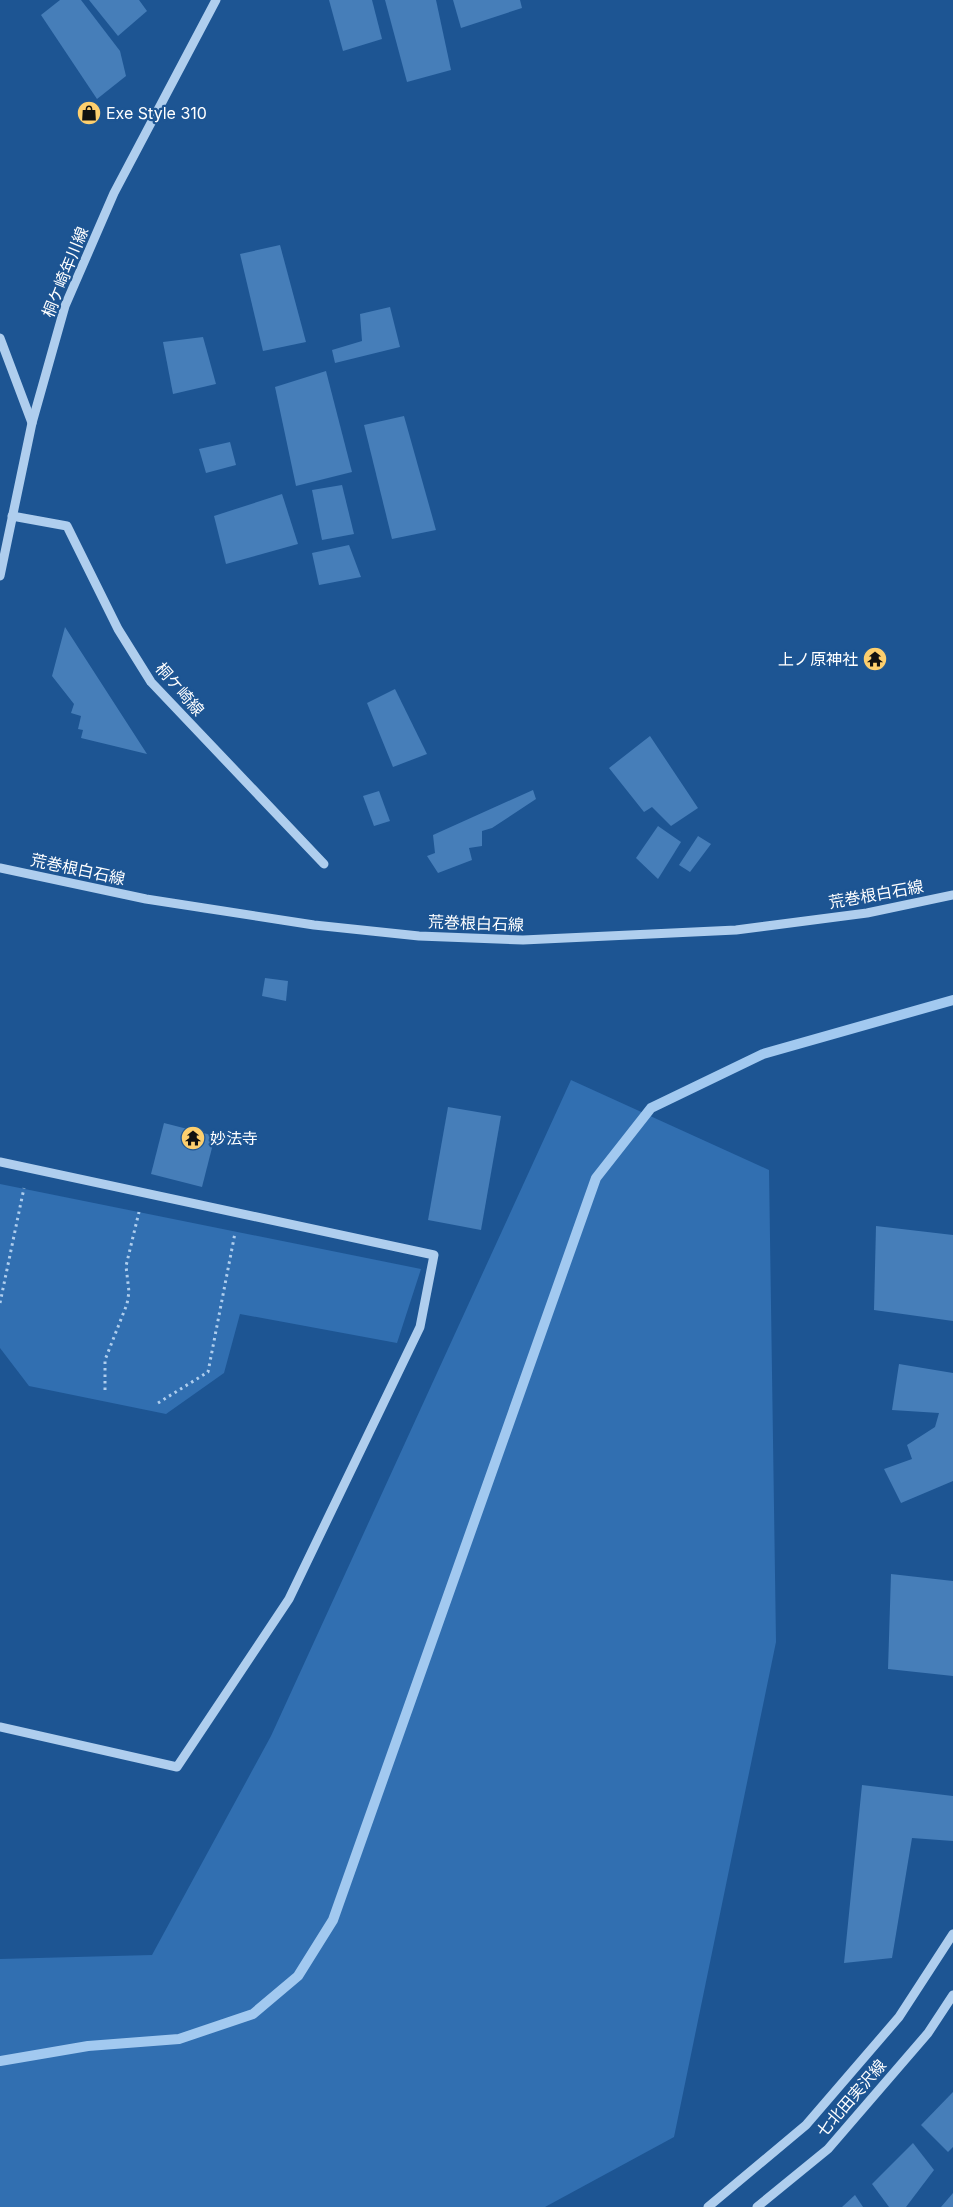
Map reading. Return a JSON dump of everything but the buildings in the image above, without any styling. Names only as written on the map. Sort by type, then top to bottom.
[{"type":"street","name":"桐ケ崎年川線","points":[[0,576],[32,423],[69,297],[114,193],[216,0]]},
{"type":"street","points":[[0,338],[32,423]]},
{"type":"street","name":"桐ケ崎線","points":[[12,516],[67,526],[118,629],[151,682],[324,864]]},
{"type":"street","name":"荒巻根白石線","points":[[0,868],[146,899],[314,925],[419,936],[524,940],[736,930],[867,913],[953,895]]},
{"type":"street","points":[[0,1162],[434,1255],[420,1327],[289,1599],[177,1767],[0,1728]]},
{"type":"street","points":[[708,2207],[806,2124],[899,2017],[953,1934]]},
{"type":"street","name":"七北田実沢線","points":[[757,2207],[828,2149],[928,2033],[953,1995]]},
{"type":"path","points":[[0,1303],[28,1168]]},
{"type":"path","points":[[105,1390],[105,1360],[127,1304],[129,1292],[126,1266],[137,1220],[141,1192]]},
{"type":"path","points":[[158,1403],[208,1372],[239,1213]]},
{"type":"shaded area","points":[[571,1080],[769,1170],[776,1642],[674,2137],[545,2207],[0,2207],[0,1959],[152,1955],[271,1736]]},
{"type":"shaded area","points":[[0,1184],[421,1269],[397,1343],[240,1314],[224,1373],[166,1414],[29,1386],[0,1348]]},
{"type":"waterway","points":[[0,2061],[88,2046],[179,2039],[253,2014],[298,1976],[333,1920],[596,1178],[651,1108],[763,1054],[953,1000]]},
{"type":"place","name":"Exe Style 310","points":[[89,113]]},
{"type":"place","name":"上ノ原神社","points":[[875,659]]},
{"type":"place","name":"妙法寺","points":[[193,1138]]}]
